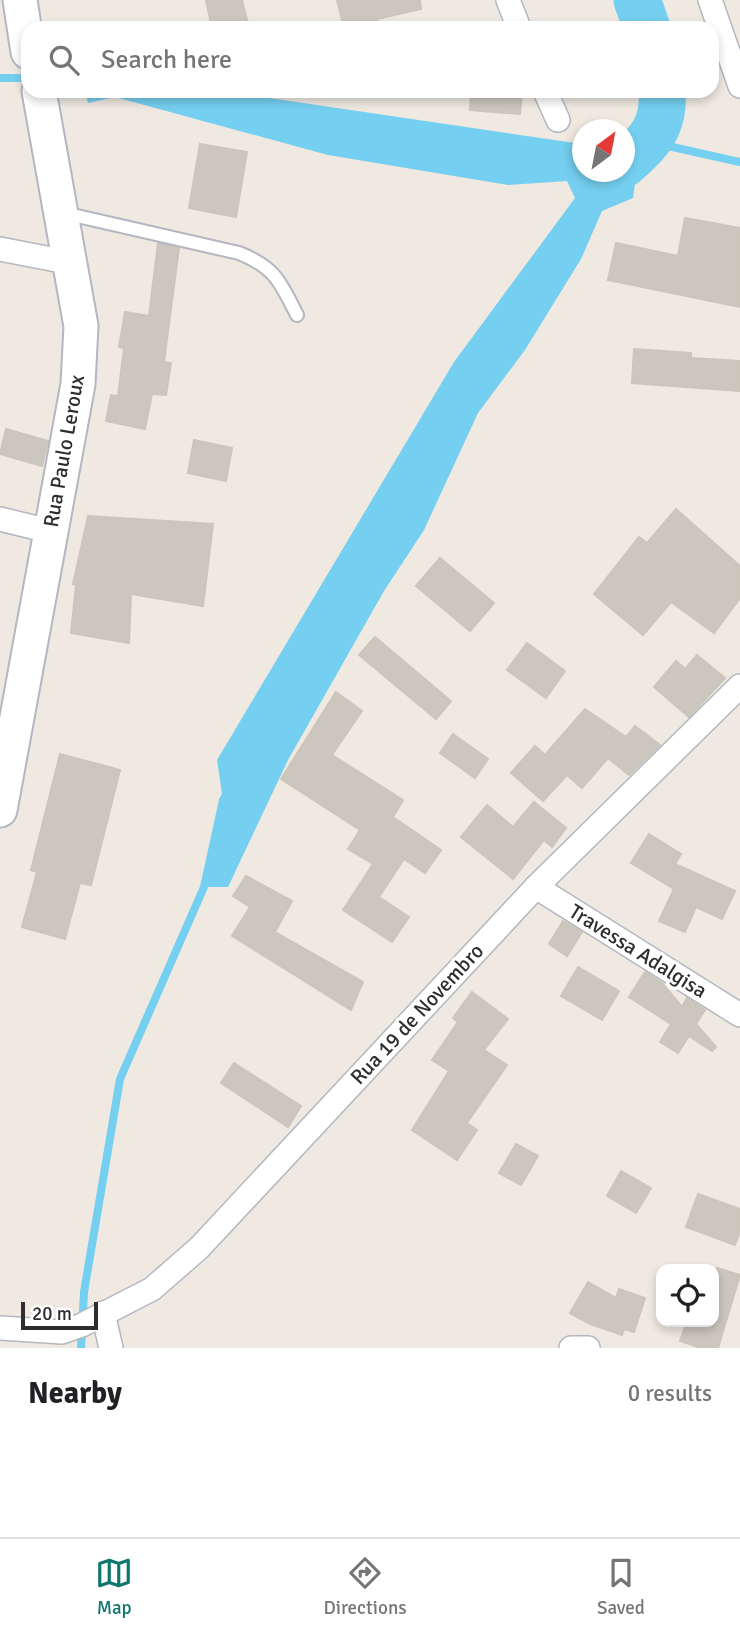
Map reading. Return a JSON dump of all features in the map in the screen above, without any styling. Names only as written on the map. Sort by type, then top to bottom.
[{"type":"street","points":[[20,0],[23,21]]},
{"type":"street","points":[[508,0],[516,21]]},
{"type":"street","points":[[710,0],[717,21]]},
{"type":"street","points":[[719,26],[740,86]]},
{"type":"street","name":"Rua Paulo Leroux","points":[[1,803],[78,384],[81,326],[72,263],[40,98]]},
{"type":"street","points":[[548,98],[558,120]]},
{"type":"street","points":[[0,249],[72,263]]},
{"type":"street","points":[[0,519],[49,531]]},
{"type":"street","name":"Rua 19 de Novembro","points":[[0,1328],[72,1328],[152,1289],[199,1248],[536,887],[740,685]]},
{"type":"street","name":"Travessa Adalgisa","points":[[536,887],[740,1015]]},
{"type":"street","points":[[103,1313],[111,1348]]},
{"type":"street","points":[[571,1348],[588,1348]]},
{"type":"lane","points":[[62,212],[239,253],[261,262],[276,274],[297,316]]},
{"type":"water","points":[[87,98],[110,98],[88,103]]},
{"type":"water","points":[[119,98],[269,98],[572,143],[572,182],[635,183],[633,198],[602,211],[581,259],[525,350],[478,413],[424,530],[384,591],[288,760],[228,887],[204,887],[223,800],[217,760],[454,362],[575,198],[567,181],[508,185],[328,155]]},
{"type":"building","points":[[206,0],[242,0],[247,21],[210,21]]},
{"type":"building","points":[[337,0],[420,0],[421,9],[377,21],[342,21]]},
{"type":"building","points":[[471,98],[521,98],[520,114],[470,110]]},
{"type":"building","points":[[200,144],[247,152],[236,217],[189,208]]},
{"type":"building","points":[[685,218],[740,228],[740,307],[608,280],[616,243],[678,256]]},
{"type":"building","points":[[158,243],[179,248],[164,362],[171,363],[166,395],[152,394],[145,429],[106,421],[111,395],[118,396],[124,348],[119,347],[125,312],[149,316]]},
{"type":"building","points":[[634,349],[691,353],[691,358],[740,361],[740,391],[632,383]]},
{"type":"building","points":[[6,429],[48,441],[42,466],[0,454]]},
{"type":"building","points":[[194,440],[232,448],[226,481],[188,473]]},
{"type":"building","points":[[676,509],[740,566],[740,598],[714,633],[671,602],[643,635],[594,594],[639,537],[647,543]]},
{"type":"building","points":[[88,516],[213,524],[203,606],[131,594],[129,643],[71,633],[76,585],[73,584]]},
{"type":"building","points":[[440,558],[494,603],[470,631],[416,586]]},
{"type":"building","points":[[375,637],[451,701],[436,719],[359,655]]},
{"type":"building","points":[[527,643],[565,671],[546,698],[507,670]]},
{"type":"building","points":[[697,655],[725,678],[689,717],[654,687],[676,661],[685,669]]},
{"type":"building","points":[[336,692],[362,711],[332,755],[403,800],[393,817],[441,850],[425,873],[404,859],[379,897],[409,917],[392,942],[343,910],[373,864],[348,849],[360,830],[281,779]]},
{"type":"building","points":[[585,709],[626,737],[635,726],[660,745],[629,775],[608,758],[582,788],[567,775],[543,801],[511,773],[535,746],[545,755]]},
{"type":"building","points":[[453,734],[488,759],[475,778],[440,753]]},
{"type":"building","points":[[60,754],[120,770],[91,885],[80,883],[65,939],[22,927],[37,872],[31,870]]},
{"type":"building","points":[[534,802],[566,828],[552,847],[544,840],[513,879],[461,837],[487,805],[513,827]]},
{"type":"building","points":[[649,834],[681,854],[675,864],[735,891],[722,919],[696,907],[685,932],[659,921],[674,889],[631,863]]},
{"type":"building","points":[[246,876],[292,901],[275,932],[363,982],[351,1010],[232,936],[250,907],[233,896]]},
{"type":"building","points":[[563,921],[582,932],[567,956],[549,944]]},
{"type":"building","points":[[578,967],[619,991],[602,1020],[561,996]]},
{"type":"building","points":[[645,972],[662,983],[682,1007],[687,998],[705,1010],[696,1024],[716,1047],[712,1051],[689,1036],[678,1053],[660,1042],[671,1024],[629,997]]},
{"type":"building","points":[[472,992],[508,1019],[484,1050],[507,1065],[467,1123],[477,1130],[457,1160],[412,1130],[449,1071],[432,1060],[458,1022],[453,1018]]},
{"type":"building","points":[[234,1063],[301,1106],[288,1127],[221,1083]]},
{"type":"building","points":[[516,1144],[538,1156],[521,1185],[499,1173]]},
{"type":"building","points":[[621,1171],[651,1188],[636,1213],[607,1196]]},
{"type":"building","points":[[698,1194],[740,1209],[740,1231],[735,1245],[686,1227]]},
{"type":"building","points":[[719,1269],[740,1275],[718,1348],[701,1348],[680,1341],[685,1327],[719,1327]]},
{"type":"building","points":[[588,1282],[616,1298],[619,1289],[645,1298],[634,1332],[624,1329],[622,1335],[590,1324],[570,1313]]},
{"type":"waterway","points":[[637,0],[644,21]]},
{"type":"waterway","points":[[0,78],[21,78]]},
{"type":"waterway","points":[[635,154],[648,141],[658,124],[662,98]]},
{"type":"waterway","points":[[650,142],[740,162]]},
{"type":"waterway","points":[[81,1348],[84,1292],[120,1079],[204,887],[223,800],[229,791]]}]
